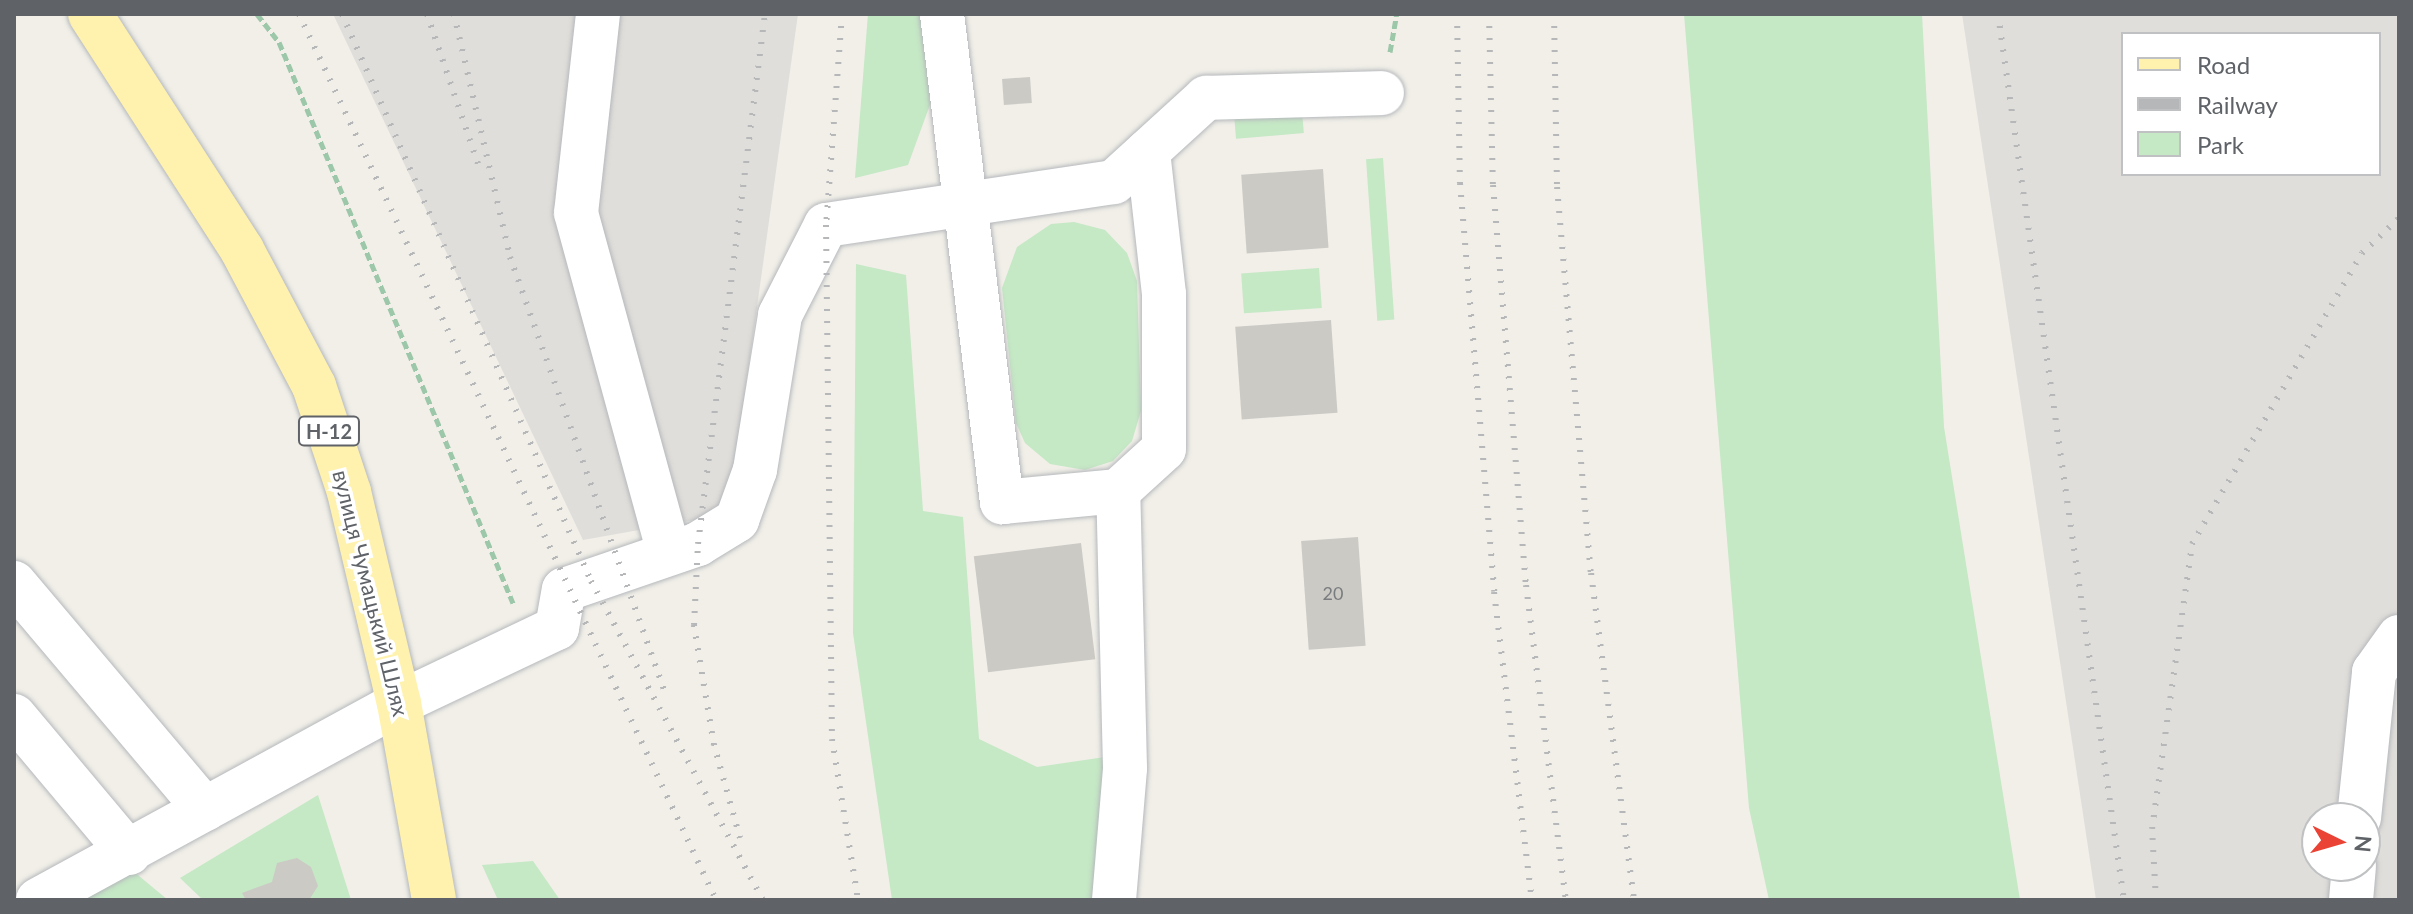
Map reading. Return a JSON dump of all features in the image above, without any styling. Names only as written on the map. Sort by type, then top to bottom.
[{"type":"main road","name":"вулиця Чумацький Шлях","points":[[90,14],[242,250],[314,386],[349,492],[399,703],[434,900]]},
{"type":"street","points":[[598,14],[576,213],[669,552]]},
{"type":"street","points":[[942,14],[1002,502],[1118,491],[1164,449],[1164,294],[1148,151]]},
{"type":"street","points":[[38,900],[399,703],[557,628],[564,590],[669,552],[737,520],[755,470],[780,315],[826,225],[967,199],[1114,182],[1206,98],[1382,93]]},
{"type":"street","points":[[1114,900],[1125,768],[1118,491]]},
{"type":"street","points":[[14,583],[205,809]]},
{"type":"street","points":[[2361,802],[2374,672],[2399,637]]},
{"type":"street","points":[[14,716],[129,853]]},
{"type":"path","points":[[257,14],[279,42],[529,641]]},
{"type":"shaded area","points":[[333,14],[798,14],[728,514],[583,540]]},
{"type":"shaded area","points":[[1962,14],[2399,14],[2399,900],[2096,900]]},
{"type":"green space","points":[[868,14],[928,14],[939,80],[908,165],[855,178]]},
{"type":"green space","points":[[1684,14],[1922,14],[1944,427],[2020,900],[1769,900],[1749,808]]},
{"type":"green space","points":[[1302,112],[1304,133],[1236,139],[1234,118]]},
{"type":"green space","points":[[1383,158],[1394,320],[1377,321],[1366,159]]},
{"type":"green space","points":[[1074,222],[1105,230],[1127,253],[1137,281],[1141,411],[1132,441],[1113,461],[1085,470],[1050,464],[1025,443],[1016,423],[1002,288],[1017,247],[1051,224]]},
{"type":"green space","points":[[856,264],[906,275],[923,511],[963,517],[979,739],[1037,767],[1112,756],[1102,900],[892,900],[853,633]]},
{"type":"green space","points":[[1319,268],[1322,308],[1244,313],[1241,273]]},
{"type":"green space","points":[[318,795],[351,900],[203,900],[180,878]]},
{"type":"green space","points":[[533,861],[560,900],[498,900],[482,865]]},
{"type":"green space","points":[[127,866],[168,900],[85,900]]},
{"type":"building","points":[[1030,77],[1032,103],[1004,105],[1002,79]]},
{"type":"building","points":[[1323,169],[1329,248],[1247,254],[1241,175]]},
{"type":"building","points":[[1331,320],[1337,413],[1242,419],[1235,327]]},
{"type":"building","points":[[1358,537],[1366,646],[1309,650],[1301,541]]},
{"type":"building","points":[[1081,543],[1095,659],[988,672],[974,556]]},
{"type":"building","points":[[297,858],[311,867],[318,886],[309,900],[246,900],[242,893],[272,882],[277,863]]},
{"type":"railway","points":[[299,14],[716,900]]},
{"type":"railway","points":[[342,14],[591,581],[763,900]]},
{"type":"railway","points":[[427,14],[480,170]]},
{"type":"railway","points":[[454,14],[510,257],[665,693]]},
{"type":"railway","points":[[740,838],[714,745],[694,625],[698,544],[765,14]]},
{"type":"railway","points":[[842,14],[826,225],[832,739],[858,900]]},
{"type":"railway","points":[[1457,14],[1460,183],[1494,592],[1532,900]]},
{"type":"railway","points":[[1489,14],[1493,185],[1526,585],[1566,900]]},
{"type":"railway","points":[[1554,14],[1557,187],[1591,573],[1634,900]]},
{"type":"railway","points":[[1998,14],[2124,900]]},
{"type":"railway","points":[[2156,900],[2152,829],[2192,544],[2362,253],[2399,218]]}]
